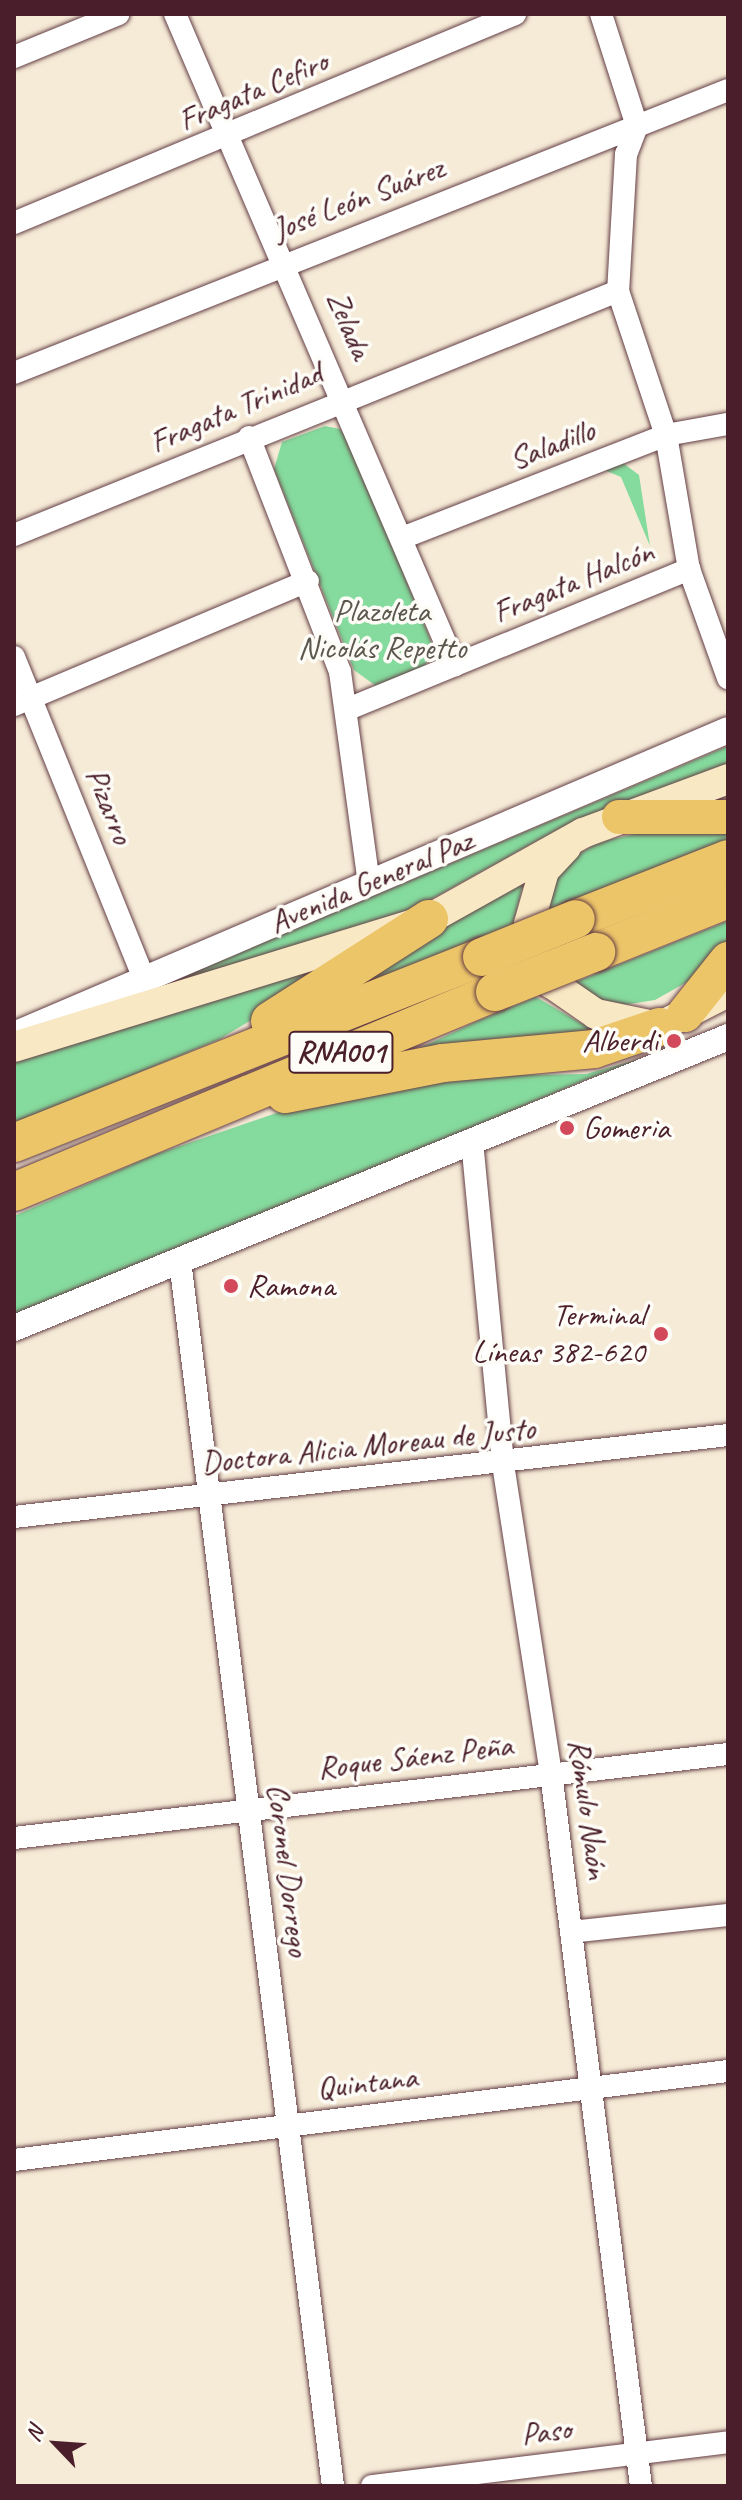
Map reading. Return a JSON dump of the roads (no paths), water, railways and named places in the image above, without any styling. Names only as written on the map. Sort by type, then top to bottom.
[{"type":"highway","name":"RNA001","points":[[14,1192],[189,1115],[488,974],[576,919],[728,859]]},
{"type":"highway","name":"RNA001","points":[[14,1143],[187,1074],[488,974],[596,952],[728,899]]},
{"type":"highway","points":[[187,1074],[429,919]]},
{"type":"highway","points":[[189,1115],[443,1063],[594,1049],[672,1021],[728,960]]},
{"type":"main road","points":[[14,1047],[429,919],[583,833],[619,817],[728,779]]},
{"type":"main road","points":[[619,817],[728,817]]},
{"type":"main road","points":[[583,833],[541,879],[529,924],[532,953],[572,1001],[622,1022],[672,1021],[728,992]]},
{"type":"street","points":[[14,57],[119,14]]},
{"type":"street","name":"Zelada","points":[[175,14],[344,397],[455,665]]},
{"type":"street","name":"Fragata Cefiro","points":[[14,223],[230,137],[515,14]]},
{"type":"street","points":[[601,14],[637,126],[626,154],[618,291],[666,435],[689,569],[728,678]]},
{"type":"street","name":"José León Suárez","points":[[14,373],[284,262],[728,90]]},
{"type":"street","name":"Fragata Trinidad","points":[[14,535],[344,397],[618,291]]},
{"type":"street","name":"Saladillo","points":[[402,538],[666,435],[728,424]]},
{"type":"street","points":[[249,437],[308,581],[348,709],[369,884]]},
{"type":"street","name":"Fragata Halcón","points":[[348,709],[689,569]]},
{"type":"street","points":[[22,702],[308,581]]},
{"type":"street","name":"Pizarro","points":[[14,657],[22,702],[144,979]]},
{"type":"street","name":"Avenida General Paz","points":[[14,1035],[728,730]]},
{"type":"street","points":[[14,1328],[728,1037]]},
{"type":"street","name":"Rómulo Naón","points":[[472,1141],[503,1464],[551,1773],[641,2486]]},
{"type":"street","name":"Coronel Dorrego","points":[[180,1261],[207,1497],[333,2486]]},
{"type":"street","name":"Doctora Alicia Moreau de Justo","points":[[14,1517],[503,1464],[728,1435]]},
{"type":"street","name":"Roque Sáenz Peña","points":[[14,1838],[728,1754]]},
{"type":"street","points":[[571,1932],[728,1915]]},
{"type":"street","name":"Quintana","points":[[14,2160],[728,2071]]},
{"type":"street","name":"Paso","points":[[372,2486],[728,2442]]},
{"type":"place","name":"Alberdi","points":[[674,1041]]},
{"type":"place","name":"Gomeria","points":[[567,1128]]},
{"type":"place","name":"Ramona","points":[[231,1286]]},
{"type":"place","name":"Terminal Líneas 382-620","points":[[661,1334]]},
{"type":"park label","name":"Plazoleta Nicolás Repetto","points":[[382,630]]}]
